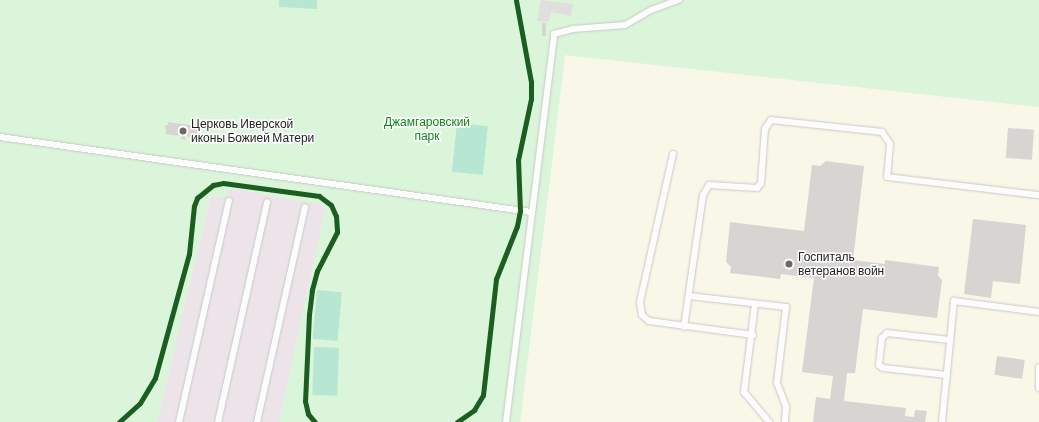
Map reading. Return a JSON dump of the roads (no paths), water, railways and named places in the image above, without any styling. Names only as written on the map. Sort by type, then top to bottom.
[{"type":"lane","points":[[506,422],[530,212],[554,34],[573,29],[625,25],[651,10],[679,0]]},
{"type":"lane","points":[[684,327],[703,195],[709,185],[757,188],[761,183],[765,129],[771,120],[882,132],[890,144],[887,177],[1039,195]]},
{"type":"lane","points":[[0,137],[530,212]]},
{"type":"lane","points":[[673,154],[640,302],[642,315],[649,321],[684,327],[753,335]]},
{"type":"lane","points":[[179,422],[229,202]]},
{"type":"lane","points":[[218,422],[267,202]]},
{"type":"lane","points":[[257,422],[305,207]]},
{"type":"lane","points":[[689,296],[786,307],[777,383],[786,408],[785,422]]},
{"type":"lane","points":[[942,422],[954,301],[1039,312]]},
{"type":"lane","points":[[755,304],[753,335],[744,392],[769,422]]},
{"type":"lane","points":[[947,375],[883,368],[879,365],[882,338],[887,333],[950,340]]},
{"type":"lane","points":[[1039,367],[1039,388]]},
{"type":"place","name":"Церковь Иверской иконы Божией Матери","points":[[183,131]]},
{"type":"place","name":"Госпиталь ветеранов войн","points":[[789,264]]},
{"type":"park label","name":"Джамгаровский парк","points":[[427,129]]}]
